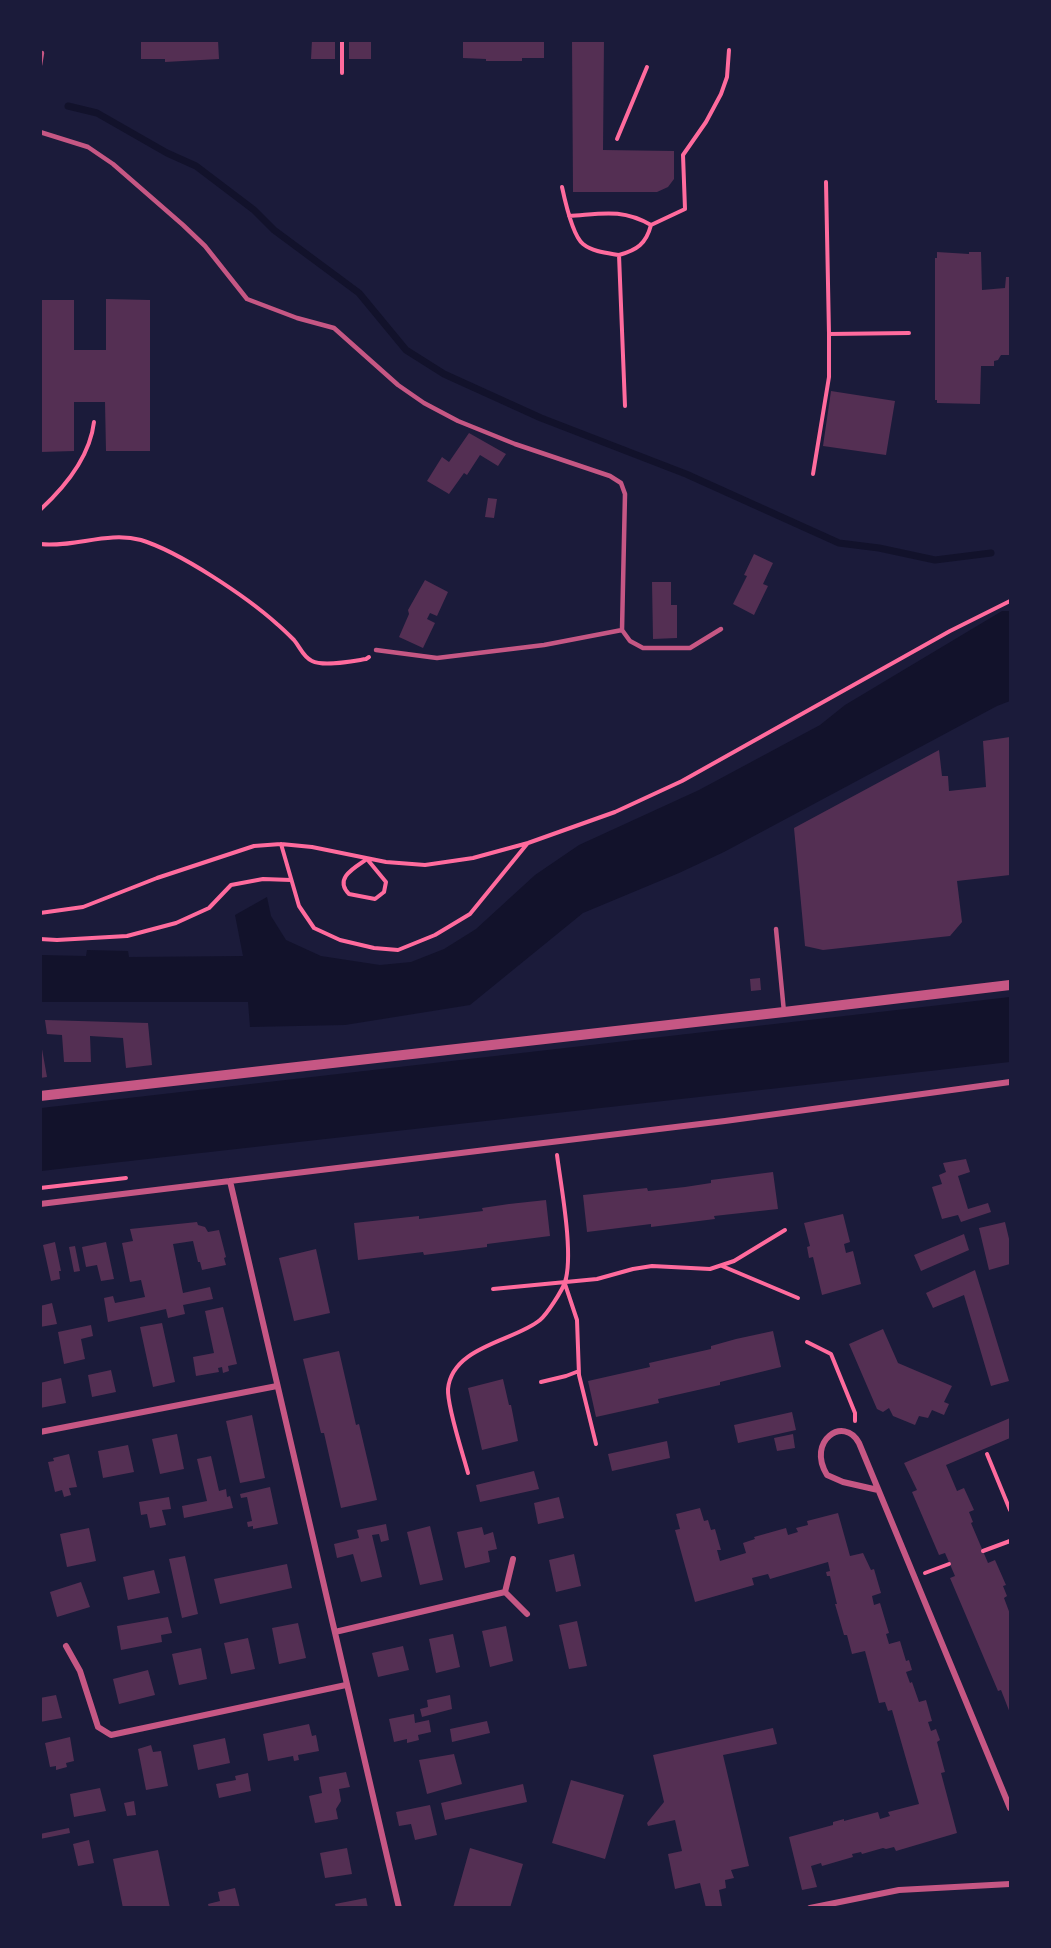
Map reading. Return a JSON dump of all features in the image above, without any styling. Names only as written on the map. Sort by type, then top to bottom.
[{"type":"street","points":[[40,1096],[1011,985]]},
{"type":"street","points":[[40,1204],[725,1121],[1011,1082]]},
{"type":"street","points":[[230,1181],[399,1908]]},
{"type":"street","points":[[40,1432],[277,1386]]},
{"type":"street","points":[[878,1491],[843,1482],[827,1474],[824,1470],[821,1450],[825,1439],[841,1432],[856,1437],[1011,1814]]},
{"type":"street","points":[[505,1592],[513,1559]]},
{"type":"street","points":[[335,1632],[505,1592]]},
{"type":"street","points":[[505,1592],[527,1614]]},
{"type":"street","points":[[66,1646],[80,1671],[98,1727],[111,1735],[346,1685]]},
{"type":"street","points":[[810,1908],[898,1890],[1011,1884]]},
{"type":"lane","points":[[40,64],[42,53]]},
{"type":"lane","points":[[40,132],[88,147],[114,164],[197,239],[248,299],[297,318],[334,328],[398,385],[424,403],[458,421],[515,444],[610,476],[621,483],[625,494],[622,630],[630,641],[643,648],[690,648],[721,629]]},
{"type":"lane","points":[[376,650],[437,658],[544,645],[622,630]]},
{"type":"lane","points":[[776,929],[784,1012]]},
{"type":"path","points":[[342,40],[342,73]]},
{"type":"path","points":[[562,187],[569,216],[581,243],[593,250],[619,255],[643,244],[651,225],[685,209],[683,155],[706,122],[721,94],[727,76],[729,50]]},
{"type":"path","points":[[617,139],[647,67]]},
{"type":"path","points":[[813,474],[829,377],[826,182]]},
{"type":"path","points":[[569,216],[618,213],[630,215],[651,225]]},
{"type":"path","points":[[619,255],[625,406]]},
{"type":"path","points":[[829,334],[909,333]]},
{"type":"path","points":[[40,510],[61,489],[75,469],[92,437],[94,422]]},
{"type":"path","points":[[40,544],[55,546],[118,537],[141,540],[189,564],[248,600],[295,641],[305,656],[314,662],[343,663],[366,659],[376,650]]},
{"type":"path","points":[[40,913],[83,907],[254,846],[281,844],[312,847],[404,864],[448,863],[528,843],[615,812],[682,781],[950,631],[1011,601]]},
{"type":"path","points":[[281,844],[299,906],[314,928],[340,940],[374,948],[398,950],[435,935],[470,914],[528,843]]},
{"type":"path","points":[[368,859],[386,882],[384,892],[375,899],[349,894],[342,881],[346,875],[368,859]]},
{"type":"path","points":[[40,939],[127,936],[176,922],[209,908],[231,885],[263,879],[291,880]]},
{"type":"path","points":[[555,1142],[568,1255],[565,1283],[577,1320],[579,1371],[596,1444]]},
{"type":"path","points":[[494,1289],[607,1278],[633,1269],[652,1266],[710,1269],[722,1266],[785,1230]]},
{"type":"path","points":[[722,1266],[798,1298]]},
{"type":"path","points":[[468,1473],[449,1399],[449,1384],[452,1377],[465,1360],[478,1350],[541,1320],[565,1283]]},
{"type":"path","points":[[807,1342],[831,1354],[855,1413],[856,1437]]},
{"type":"path","points":[[541,1382],[579,1371]]},
{"type":"path","points":[[987,1454],[1011,1509]]},
{"type":"path","points":[[983,1551],[1011,1541]]},
{"type":"path","points":[[915,1577],[950,1564]]},
{"type":"shaded area","points":[[1002,611],[1010,611],[1010,701],[724,852],[583,913],[470,1005],[345,1025],[250,1027],[248,1002],[41,1002],[41,955],[86,956],[87,950],[128,951],[129,957],[243,956],[235,915],[267,897],[271,916],[286,940],[321,956],[380,965],[411,962],[444,949],[476,929],[535,875],[579,845],[699,790],[820,725],[845,705]]},
{"type":"shaded area","points":[[1010,997],[1010,1062],[41,1171],[41,1108]]},
{"type":"building","points":[[141,40],[218,40],[219,59],[165,62],[165,59],[141,59]]},
{"type":"building","points":[[312,40],[335,40],[335,59],[311,59]]},
{"type":"building","points":[[349,40],[371,40],[371,59],[349,59]]},
{"type":"building","points":[[463,40],[544,40],[544,58],[522,58],[522,61],[486,61],[486,59],[463,58]]},
{"type":"building","points":[[572,40],[604,40],[603,150],[674,151],[674,179],[668,187],[657,192],[573,192]]},
{"type":"building","points":[[937,252],[969,254],[969,252],[981,252],[982,290],[1005,288],[1006,277],[1010,277],[1010,355],[1001,355],[998,360],[994,361],[994,366],[981,366],[980,404],[937,403],[935,400],[935,258],[937,258]]},
{"type":"building","points":[[106,299],[150,300],[150,451],[106,451],[105,402],[74,402],[74,451],[40,452],[40,300],[74,300],[74,350],[106,350]]},
{"type":"building","points":[[831,391],[895,401],[886,455],[823,446]]},
{"type":"building","points":[[469,433],[506,454],[498,466],[480,455],[467,475],[464,473],[449,494],[427,481],[442,457],[449,462]]},
{"type":"building","points":[[488,498],[497,499],[494,518],[485,517]]},
{"type":"building","points":[[754,554],[773,563],[763,584],[768,586],[754,615],[733,604],[747,576],[744,575]]},
{"type":"building","points":[[425,580],[448,592],[437,616],[430,613],[427,619],[435,623],[423,648],[399,637],[409,614],[408,610]]},
{"type":"building","points":[[652,582],[671,582],[671,605],[677,605],[677,638],[653,639]]},
{"type":"building","points":[[1010,737],[1010,875],[957,881],[962,922],[950,936],[823,950],[805,946],[794,828],[939,750],[942,776],[948,776],[949,791],[986,787],[983,741]]},
{"type":"building","points":[[760,978],[761,990],[751,991],[750,979]]},
{"type":"building","points":[[45,1020],[148,1023],[152,1065],[126,1068],[123,1038],[90,1036],[91,1062],[64,1062],[62,1035],[47,1034]]},
{"type":"building","points":[[40,1038],[47,1077],[40,1078]]},
{"type":"building","points":[[966,1159],[970,1172],[958,1176],[968,1209],[988,1203],[991,1212],[961,1222],[958,1215],[942,1219],[932,1187],[942,1184],[939,1175],[946,1172],[943,1163]]},
{"type":"building","points":[[773,1172],[778,1209],[714,1216],[715,1219],[651,1227],[651,1224],[587,1232],[583,1195],[647,1188],[648,1191],[685,1187],[711,1183],[711,1180]]},
{"type":"building","points":[[546,1200],[550,1236],[424,1255],[423,1252],[358,1260],[354,1223],[419,1216],[419,1219]]},
{"type":"building","points":[[843,1214],[850,1242],[844,1244],[846,1253],[853,1251],[861,1284],[822,1295],[813,1257],[809,1258],[807,1247],[810,1246],[804,1223]]},
{"type":"building","points":[[197,1222],[208,1232],[219,1230],[226,1265],[202,1270],[193,1241],[173,1244],[183,1293],[210,1287],[213,1299],[183,1305],[185,1314],[168,1318],[166,1309],[108,1322],[104,1298],[113,1296],[115,1303],[145,1297],[141,1280],[130,1282],[122,1243],[133,1241],[130,1229]]},
{"type":"building","points":[[1005,1222],[1010,1243],[1010,1264],[989,1270],[979,1228]]},
{"type":"building","points":[[964,1234],[969,1250],[921,1271],[914,1255]]},
{"type":"building","points":[[55,1242],[61,1271],[59,1271],[60,1279],[51,1281],[43,1245]]},
{"type":"building","points":[[106,1242],[114,1279],[101,1281],[97,1265],[86,1267],[82,1247]]},
{"type":"building","points":[[75,1246],[80,1271],[74,1272],[69,1247]]},
{"type":"building","points":[[316,1249],[330,1313],[294,1321],[279,1258]]},
{"type":"building","points":[[975,1270],[1009,1381],[991,1386],[964,1295],[933,1308],[926,1293]]},
{"type":"building","points":[[52,1303],[57,1324],[40,1327],[40,1306]]},
{"type":"building","points":[[223,1307],[237,1364],[228,1366],[229,1371],[223,1373],[222,1367],[218,1368],[219,1372],[196,1376],[193,1357],[214,1353],[205,1311]]},
{"type":"building","points":[[162,1323],[175,1382],[153,1387],[140,1327]]},
{"type":"building","points":[[91,1325],[93,1336],[81,1339],[85,1359],[64,1364],[58,1332]]},
{"type":"building","points":[[883,1329],[898,1363],[952,1386],[944,1402],[949,1404],[944,1415],[932,1410],[928,1418],[919,1416],[915,1425],[893,1416],[889,1408],[883,1412],[877,1409],[849,1344]]},
{"type":"building","points":[[773,1331],[781,1367],[720,1382],[720,1385],[658,1399],[659,1403],[596,1417],[588,1381],[650,1367],[649,1363],[711,1349],[711,1346]]},
{"type":"building","points":[[339,1351],[356,1425],[359,1424],[377,1500],[341,1508],[324,1433],[321,1433],[303,1359]]},
{"type":"building","points":[[111,1370],[116,1392],[92,1397],[88,1375]]},
{"type":"building","points":[[61,1378],[66,1403],[40,1408],[40,1383]]},
{"type":"building","points":[[503,1379],[518,1441],[482,1450],[468,1388]]},
{"type":"building","points":[[792,1412],[796,1430],[738,1443],[734,1425]]},
{"type":"building","points":[[252,1415],[265,1478],[240,1483],[226,1421]]},
{"type":"building","points":[[1010,1418],[1010,1438],[946,1465],[957,1491],[964,1488],[974,1510],[969,1512],[973,1522],[971,1523],[988,1563],[995,1560],[1006,1585],[1003,1586],[1007,1596],[1004,1598],[1010,1614],[1010,1713],[1001,1690],[998,1691],[950,1578],[955,1576],[945,1553],[939,1555],[912,1492],[917,1490],[904,1463]]},
{"type":"building","points":[[177,1434],[184,1469],[160,1474],[152,1439]]},
{"type":"building","points":[[793,1434],[795,1448],[777,1451],[774,1438]]},
{"type":"building","points":[[667,1441],[670,1458],[612,1471],[608,1454]]},
{"type":"building","points":[[128,1445],[134,1472],[103,1478],[98,1451]]},
{"type":"building","points":[[69,1454],[77,1487],[69,1488],[71,1495],[64,1497],[62,1490],[55,1492],[48,1462],[54,1461],[53,1458]]},
{"type":"building","points":[[211,1456],[219,1491],[226,1489],[227,1497],[230,1496],[233,1508],[184,1518],[182,1506],[207,1501],[197,1459]]},
{"type":"building","points":[[534,1471],[539,1489],[480,1502],[476,1485]]},
{"type":"building","points":[[270,1487],[278,1524],[253,1529],[253,1526],[248,1527],[247,1522],[252,1521],[247,1497],[241,1498],[240,1494]]},
{"type":"building","points":[[169,1497],[171,1509],[162,1510],[166,1525],[150,1528],[147,1514],[141,1515],[139,1502]]},
{"type":"building","points":[[559,1497],[564,1518],[538,1524],[534,1503]]},
{"type":"building","points":[[700,1508],[704,1521],[708,1520],[711,1530],[715,1529],[721,1550],[717,1550],[720,1561],[746,1553],[743,1543],[755,1539],[754,1537],[786,1528],[788,1535],[798,1532],[796,1528],[808,1525],[807,1521],[838,1513],[850,1556],[863,1553],[871,1570],[874,1569],[881,1593],[872,1596],[874,1605],[880,1603],[889,1633],[886,1634],[889,1644],[900,1641],[906,1661],[909,1660],[912,1670],[906,1672],[910,1683],[912,1682],[919,1702],[926,1700],[932,1721],[928,1722],[931,1731],[936,1729],[940,1740],[937,1742],[945,1772],[941,1773],[957,1833],[896,1851],[894,1847],[883,1848],[862,1854],[861,1852],[852,1854],[853,1857],[822,1866],[821,1863],[811,1866],[817,1887],[802,1890],[789,1837],[833,1825],[833,1822],[878,1812],[880,1819],[890,1816],[888,1812],[919,1804],[892,1710],[888,1711],[885,1702],[879,1703],[865,1651],[852,1654],[847,1635],[844,1635],[830,1576],[827,1576],[826,1572],[830,1571],[828,1562],[770,1579],[768,1574],[752,1578],[754,1585],[695,1602],[675,1530],[680,1529],[676,1514]]},
{"type":"building","points":[[386,1524],[389,1540],[381,1542],[379,1534],[372,1535],[382,1577],[361,1582],[353,1554],[337,1558],[334,1544],[359,1538],[357,1530]]},
{"type":"building","points":[[430,1526],[443,1580],[420,1585],[407,1532]]},
{"type":"building","points":[[482,1527],[484,1535],[493,1532],[497,1549],[488,1551],[490,1562],[465,1568],[457,1532]]},
{"type":"building","points":[[89,1528],[96,1561],[67,1567],[60,1534]]},
{"type":"building","points":[[574,1554],[581,1586],[556,1592],[549,1560]]},
{"type":"building","points":[[185,1556],[198,1614],[182,1618],[169,1559]]},
{"type":"building","points":[[287,1564],[292,1588],[220,1604],[214,1579]]},
{"type":"building","points":[[154,1570],[160,1593],[128,1600],[123,1577]]},
{"type":"building","points":[[81,1582],[90,1607],[57,1617],[50,1592]]},
{"type":"building","points":[[168,1617],[172,1633],[161,1635],[162,1642],[121,1650],[117,1626]]},
{"type":"building","points":[[577,1621],[587,1666],[569,1669],[559,1625]]},
{"type":"building","points":[[298,1623],[306,1658],[279,1664],[272,1628]]},
{"type":"building","points":[[506,1626],[513,1661],[490,1667],[482,1631]]},
{"type":"building","points":[[453,1634],[460,1667],[436,1673],[429,1639]]},
{"type":"building","points":[[248,1638],[255,1669],[231,1674],[224,1643]]},
{"type":"building","points":[[403,1646],[409,1670],[378,1677],[372,1653]]},
{"type":"building","points":[[201,1648],[207,1679],[179,1685],[172,1654]]},
{"type":"building","points":[[148,1670],[155,1695],[119,1704],[113,1679]]},
{"type":"building","points":[[56,1695],[62,1718],[40,1722],[40,1698]]},
{"type":"building","points":[[450,1695],[452,1709],[422,1717],[420,1709],[428,1707],[427,1700]]},
{"type":"building","points":[[414,1714],[415,1723],[429,1720],[431,1732],[418,1735],[419,1740],[407,1743],[407,1739],[394,1742],[389,1719]]},
{"type":"building","points":[[487,1721],[490,1733],[452,1742],[450,1729]]},
{"type":"building","points":[[309,1724],[312,1736],[316,1735],[319,1751],[298,1755],[299,1760],[294,1761],[293,1756],[268,1761],[263,1734]]},
{"type":"building","points":[[773,1728],[777,1744],[723,1755],[749,1866],[731,1870],[734,1878],[725,1880],[726,1888],[719,1890],[722,1906],[706,1908],[700,1883],[675,1889],[668,1854],[682,1851],[675,1820],[648,1826],[647,1823],[664,1802],[653,1755]]},
{"type":"building","points":[[70,1737],[74,1761],[66,1763],[67,1767],[56,1770],[56,1766],[50,1767],[45,1743]]},
{"type":"building","points":[[225,1738],[230,1763],[198,1770],[193,1745]]},
{"type":"building","points":[[151,1745],[153,1752],[161,1751],[168,1786],[146,1790],[138,1749]]},
{"type":"building","points":[[454,1754],[462,1784],[427,1794],[419,1760]]},
{"type":"building","points":[[346,1772],[350,1787],[339,1789],[341,1801],[336,1809],[338,1819],[315,1823],[309,1796],[322,1793],[319,1777]]},
{"type":"building","points":[[248,1773],[251,1791],[219,1798],[216,1784],[236,1780],[235,1776]]},
{"type":"building","points":[[571,1780],[624,1795],[605,1859],[552,1843]]},
{"type":"building","points":[[523,1784],[527,1802],[445,1820],[441,1803]]},
{"type":"building","points":[[100,1788],[106,1811],[74,1817],[70,1794]]},
{"type":"building","points":[[134,1801],[136,1815],[127,1816],[124,1803]]},
{"type":"building","points":[[430,1805],[437,1835],[415,1840],[411,1824],[399,1826],[396,1812]]},
{"type":"building","points":[[69,1828],[70,1833],[40,1839],[40,1834]]},
{"type":"building","points":[[89,1840],[94,1863],[78,1866],[73,1844]]},
{"type":"building","points":[[347,1848],[352,1874],[325,1878],[320,1853]]},
{"type":"building","points":[[470,1848],[523,1864],[510,1908],[453,1908]]},
{"type":"building","points":[[158,1850],[170,1908],[123,1908],[113,1859]]},
{"type":"building","points":[[235,1888],[240,1908],[209,1908],[208,1904],[220,1901],[218,1892]]},
{"type":"building","points":[[366,1898],[368,1908],[336,1908],[335,1904]]},
{"type":"waterway","points":[[68,106],[97,113],[167,153],[196,166],[254,210],[274,230],[359,293],[406,350],[444,374],[541,418],[686,474],[839,543],[879,548],[935,560],[991,553]]}]
